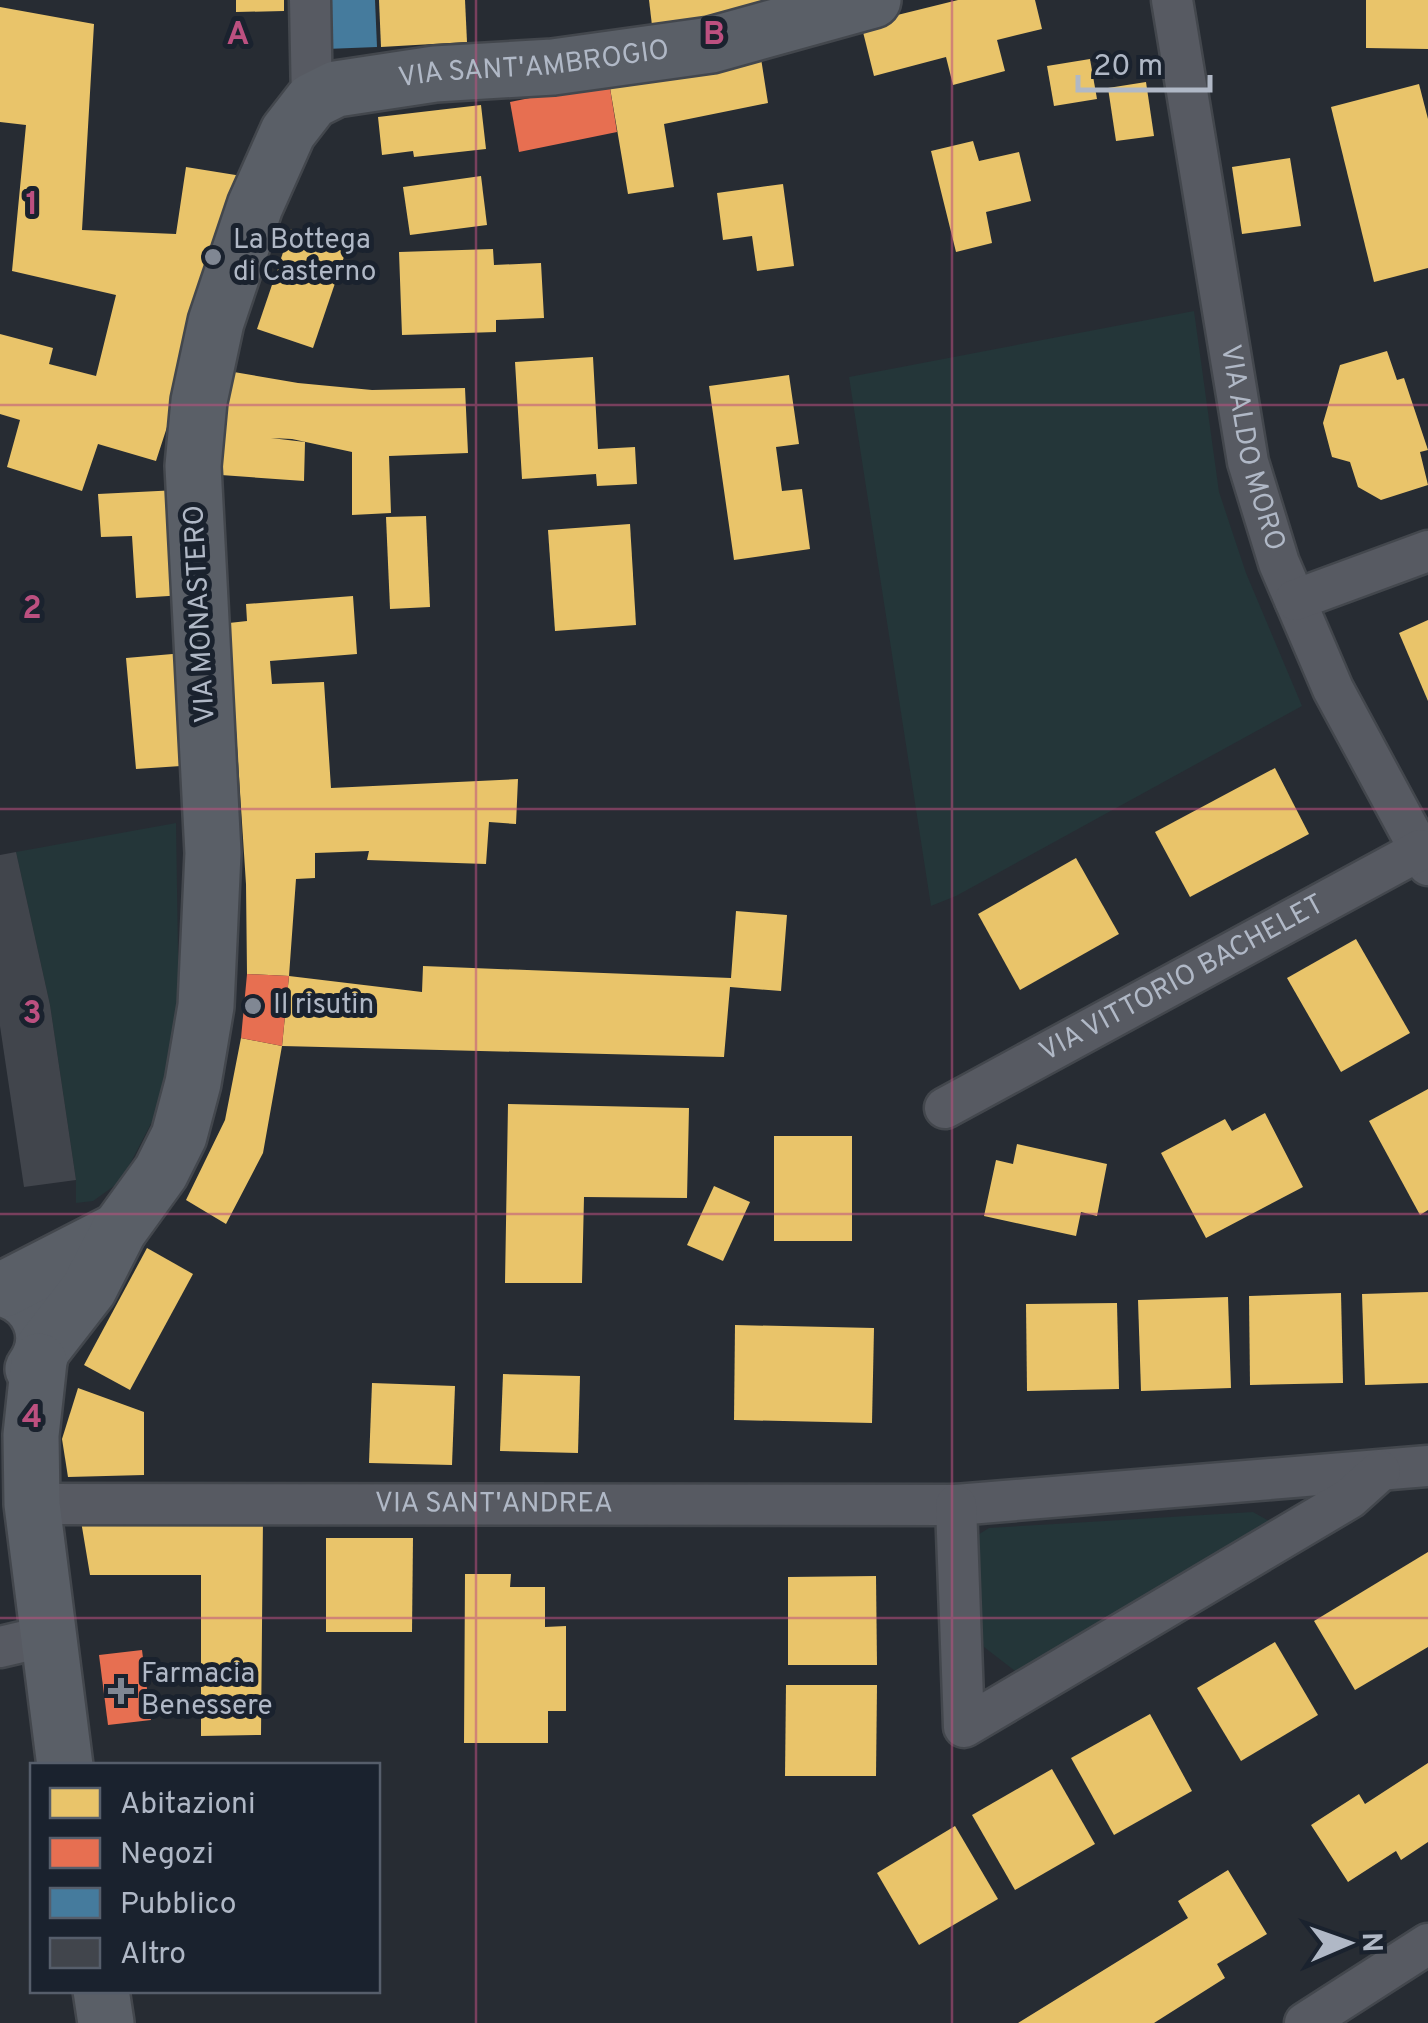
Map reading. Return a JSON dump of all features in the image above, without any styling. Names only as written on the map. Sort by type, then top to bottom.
[{"type":"street","points":[[310,0],[312,101]]},
{"type":"street","name":"VIA SANT'AMBROGIO","points":[[312,101],[336,88],[434,74],[553,67],[711,45],[873,0]]},
{"type":"street","name":"VIA ALDO MORO","points":[[1172,0],[1248,462],[1278,564],[1333,688],[1424,858]]},
{"type":"street","name":"VIA MONASTERO","points":[[28,1365],[89,1289],[120,1230],[161,1172],[179,1136],[194,1083],[206,1006],[213,853],[193,466],[199,401],[216,322],[255,206],[288,132],[312,101]]},
{"type":"street","points":[[1295,600],[1428,552]]},
{"type":"street","name":"VIA VITTORIO BACHELET","points":[[945,1108],[1424,858]]},
{"type":"street","points":[[2,1288],[120,1230]]},
{"type":"street","points":[[2,1288],[31,1303],[45,1331],[28,1365],[32,1504],[24,1641],[64,1763]]},
{"type":"street","points":[[0,1436],[32,1504]]},
{"type":"street","name":"VIA SANT'ANDREA","points":[[32,1504],[956,1505],[1428,1466]]},
{"type":"street","points":[[956,1505],[964,1727],[1350,1498],[1380,1470]]},
{"type":"street","points":[[1304,2023],[1428,1944]]},
{"type":"street","points":[[101,1993],[106,2023]]},
{"type":"shaded area","points":[[1194,311],[1219,492],[1246,573],[1302,706],[956,896],[931,906],[849,377]]},
{"type":"shaded area","points":[[176,823],[179,1019],[171,1066],[156,1114],[121,1181],[93,1201],[76,1203],[50,1005],[16,852]]},
{"type":"shaded area","points":[[1253,1512],[1269,1521],[1261,1543],[1019,1674],[984,1647],[975,1611],[973,1538],[989,1528]]},
{"type":"building: Abitazioni","points":[[236,0],[284,0],[284,11],[236,12]]},
{"type":"building: Abitazioni","points":[[379,0],[465,0],[467,42],[381,47]]},
{"type":"building: Abitazioni","points":[[649,0],[782,0],[653,34]]},
{"type":"building: Abitazioni","points":[[958,0],[1035,0],[1042,29],[997,40],[1005,71],[953,85],[946,57],[874,76],[861,24]]},
{"type":"building: Abitazioni","points":[[1366,0],[1428,0],[1428,49],[1366,48]]},
{"type":"building: Abitazioni","points":[[0,7],[94,24],[82,230],[176,234],[186,167],[248,177],[156,461],[98,444],[82,491],[7,467],[20,420],[0,414],[0,334],[53,348],[49,364],[96,376],[116,295],[12,271],[26,125],[0,122]]},
{"type":"building: Abitazioni","points":[[760,52],[768,103],[664,124],[674,187],[628,194],[609,82]]},
{"type":"building: Abitazioni","points":[[1090,59],[1097,99],[1054,106],[1047,66]]},
{"type":"building: Abitazioni","points":[[1146,82],[1154,136],[1116,141],[1108,88]]},
{"type":"building: Abitazioni","points":[[1419,84],[1428,119],[1428,268],[1374,282],[1331,107]]},
{"type":"building: Abitazioni","points":[[481,105],[486,149],[414,157],[413,151],[382,155],[378,117]]},
{"type":"building: Abitazioni","points":[[973,141],[979,161],[1019,152],[1031,201],[986,212],[992,243],[956,252],[931,151]]},
{"type":"building: Abitazioni","points":[[1290,158],[1301,226],[1242,234],[1232,167]]},
{"type":"building: Abitazioni","points":[[481,176],[487,225],[410,235],[403,187]]},
{"type":"building: Abitazioni","points":[[783,184],[794,266],[757,271],[752,236],[723,240],[717,193]]},
{"type":"building: Abitazioni","points":[[291,229],[347,248],[313,348],[257,329]]},
{"type":"building: Abitazioni","points":[[493,249],[494,265],[541,263],[544,318],[496,320],[496,332],[402,335],[399,252]]},
{"type":"building: Abitazioni","points":[[1387,351],[1397,380],[1404,378],[1428,450],[1420,452],[1428,485],[1381,500],[1358,487],[1350,462],[1332,457],[1323,423],[1340,365]]},
{"type":"building: Abitazioni","points":[[593,357],[598,449],[635,447],[637,484],[597,486],[596,474],[522,479],[515,362]]},
{"type":"building: Abitazioni","points":[[228,371],[372,390],[465,388],[468,453],[389,456],[391,513],[352,515],[352,452],[292,439],[271,438],[305,442],[304,481],[221,475],[219,435]]},
{"type":"building: Abitazioni","points":[[789,375],[799,444],[776,447],[782,491],[802,489],[810,549],[734,560],[709,386]]},
{"type":"building: Abitazioni","points":[[178,490],[185,595],[136,598],[132,536],[101,537],[98,494]]},
{"type":"building: Abitazioni","points":[[426,516],[430,607],[390,609],[386,517]]},
{"type":"building: Abitazioni","points":[[630,524],[636,625],[555,631],[548,530]]},
{"type":"building: Abitazioni","points":[[353,596],[357,654],[270,661],[272,684],[324,682],[331,788],[518,779],[516,824],[489,822],[486,864],[367,860],[369,851],[315,853],[315,878],[296,879],[289,976],[247,974],[246,884],[229,623],[247,621],[246,604]]},
{"type":"building: Abitazioni","points":[[1428,620],[1428,701],[1399,633]]},
{"type":"building: Abitazioni","points":[[184,653],[190,722],[177,723],[181,766],[136,769],[126,658]]},
{"type":"building: Abitazioni","points":[[1275,768],[1309,834],[1190,897],[1155,832]]},
{"type":"building: Abitazioni","points":[[1076,858],[1119,934],[1020,990],[978,914]]},
{"type":"building: Abitazioni","points":[[736,911],[787,915],[781,991],[730,987],[724,1057],[282,1046],[289,976],[422,992],[423,966],[731,978]]},
{"type":"building: Abitazioni","points":[[1356,939],[1410,1033],[1341,1072],[1287,978]]},
{"type":"building: Abitazioni","points":[[241,1038],[282,1046],[263,1153],[226,1224],[186,1200],[225,1120]]},
{"type":"building: Abitazioni","points":[[1428,1089],[1428,1210],[1420,1215],[1369,1121]]},
{"type":"building: Abitazioni","points":[[508,1104],[689,1108],[687,1198],[584,1197],[582,1283],[505,1283]]},
{"type":"building: Abitazioni","points":[[1265,1113],[1303,1187],[1206,1238],[1161,1153],[1225,1119],[1232,1131]]},
{"type":"building: Abitazioni","points":[[774,1136],[852,1136],[852,1241],[774,1241]]},
{"type":"building: Abitazioni","points":[[1017,1144],[1107,1164],[1097,1216],[1081,1212],[1076,1236],[984,1216],[996,1160],[1013,1164]]},
{"type":"building: Abitazioni","points":[[714,1186],[750,1202],[723,1261],[687,1245]]},
{"type":"building: Abitazioni","points":[[147,1248],[193,1274],[130,1390],[84,1365]]},
{"type":"building: Abitazioni","points":[[1428,1292],[1428,1383],[1365,1385],[1362,1294]]},
{"type":"building: Abitazioni","points":[[1341,1293],[1343,1383],[1250,1385],[1249,1296]]},
{"type":"building: Abitazioni","points":[[1228,1297],[1231,1388],[1141,1391],[1138,1300]]},
{"type":"building: Abitazioni","points":[[1117,1303],[1119,1389],[1027,1391],[1026,1304]]},
{"type":"building: Abitazioni","points":[[735,1325],[874,1328],[872,1423],[734,1420]]},
{"type":"building: Abitazioni","points":[[503,1374],[580,1376],[578,1453],[500,1451]]},
{"type":"building: Abitazioni","points":[[372,1383],[455,1386],[452,1465],[369,1463]]},
{"type":"building: Abitazioni","points":[[78,1388],[144,1412],[144,1475],[68,1477],[62,1439]]},
{"type":"building: Abitazioni","points":[[80,1515],[263,1517],[261,1735],[201,1736],[201,1575],[90,1575]]},
{"type":"building: Abitazioni","points":[[326,1538],[413,1538],[412,1632],[326,1632]]},
{"type":"building: Abitazioni","points":[[1428,1552],[1428,1647],[1355,1690],[1314,1621]]},
{"type":"building: Abitazioni","points":[[465,1574],[511,1574],[510,1587],[545,1587],[545,1627],[566,1626],[566,1711],[548,1711],[548,1743],[464,1743]]},
{"type":"building: Abitazioni","points":[[876,1576],[877,1665],[788,1665],[788,1577]]},
{"type":"building: Abitazioni","points":[[1275,1642],[1318,1715],[1241,1761],[1197,1688]]},
{"type":"building: Abitazioni","points":[[786,1685],[877,1685],[876,1776],[785,1776]]},
{"type":"building: Abitazioni","points":[[1150,1714],[1192,1791],[1114,1835],[1071,1758]]},
{"type":"building: Abitazioni","points":[[1428,1763],[1428,1842],[1401,1860],[1396,1851],[1348,1882],[1311,1825],[1359,1794],[1365,1804]]},
{"type":"building: Abitazioni","points":[[1052,1769],[1095,1844],[1015,1890],[972,1815]]},
{"type":"building: Abitazioni","points":[[955,1826],[998,1899],[919,1945],[877,1873]]},
{"type":"building: Abitazioni","points":[[1228,1870],[1267,1934],[1217,1964],[1225,1978],[1154,2023],[1018,2023],[1188,1918],[1178,1901]]},
{"type":"building: Negozi","points":[[609,82],[617,132],[519,152],[510,102]]},
{"type":"building: Negozi","points":[[247,974],[289,976],[282,1046],[241,1038]]},
{"type":"building: Negozi","points":[[142,1650],[151,1720],[108,1725],[99,1655]]},
{"type":"building: Pubblico","points":[[324,0],[375,0],[377,47],[326,49]]},
{"type":"building: Altro","points":[[16,852],[50,1005],[76,1180],[24,1187],[0,1026],[0,855]]},
{"type":"place","name":"La Bottega di Casterno","points":[[213,257]]},
{"type":"place","name":"Il risutin","points":[[253,1006]]},
{"type":"place","name":"Farmacia Benessere","points":[[121,1691]]}]
